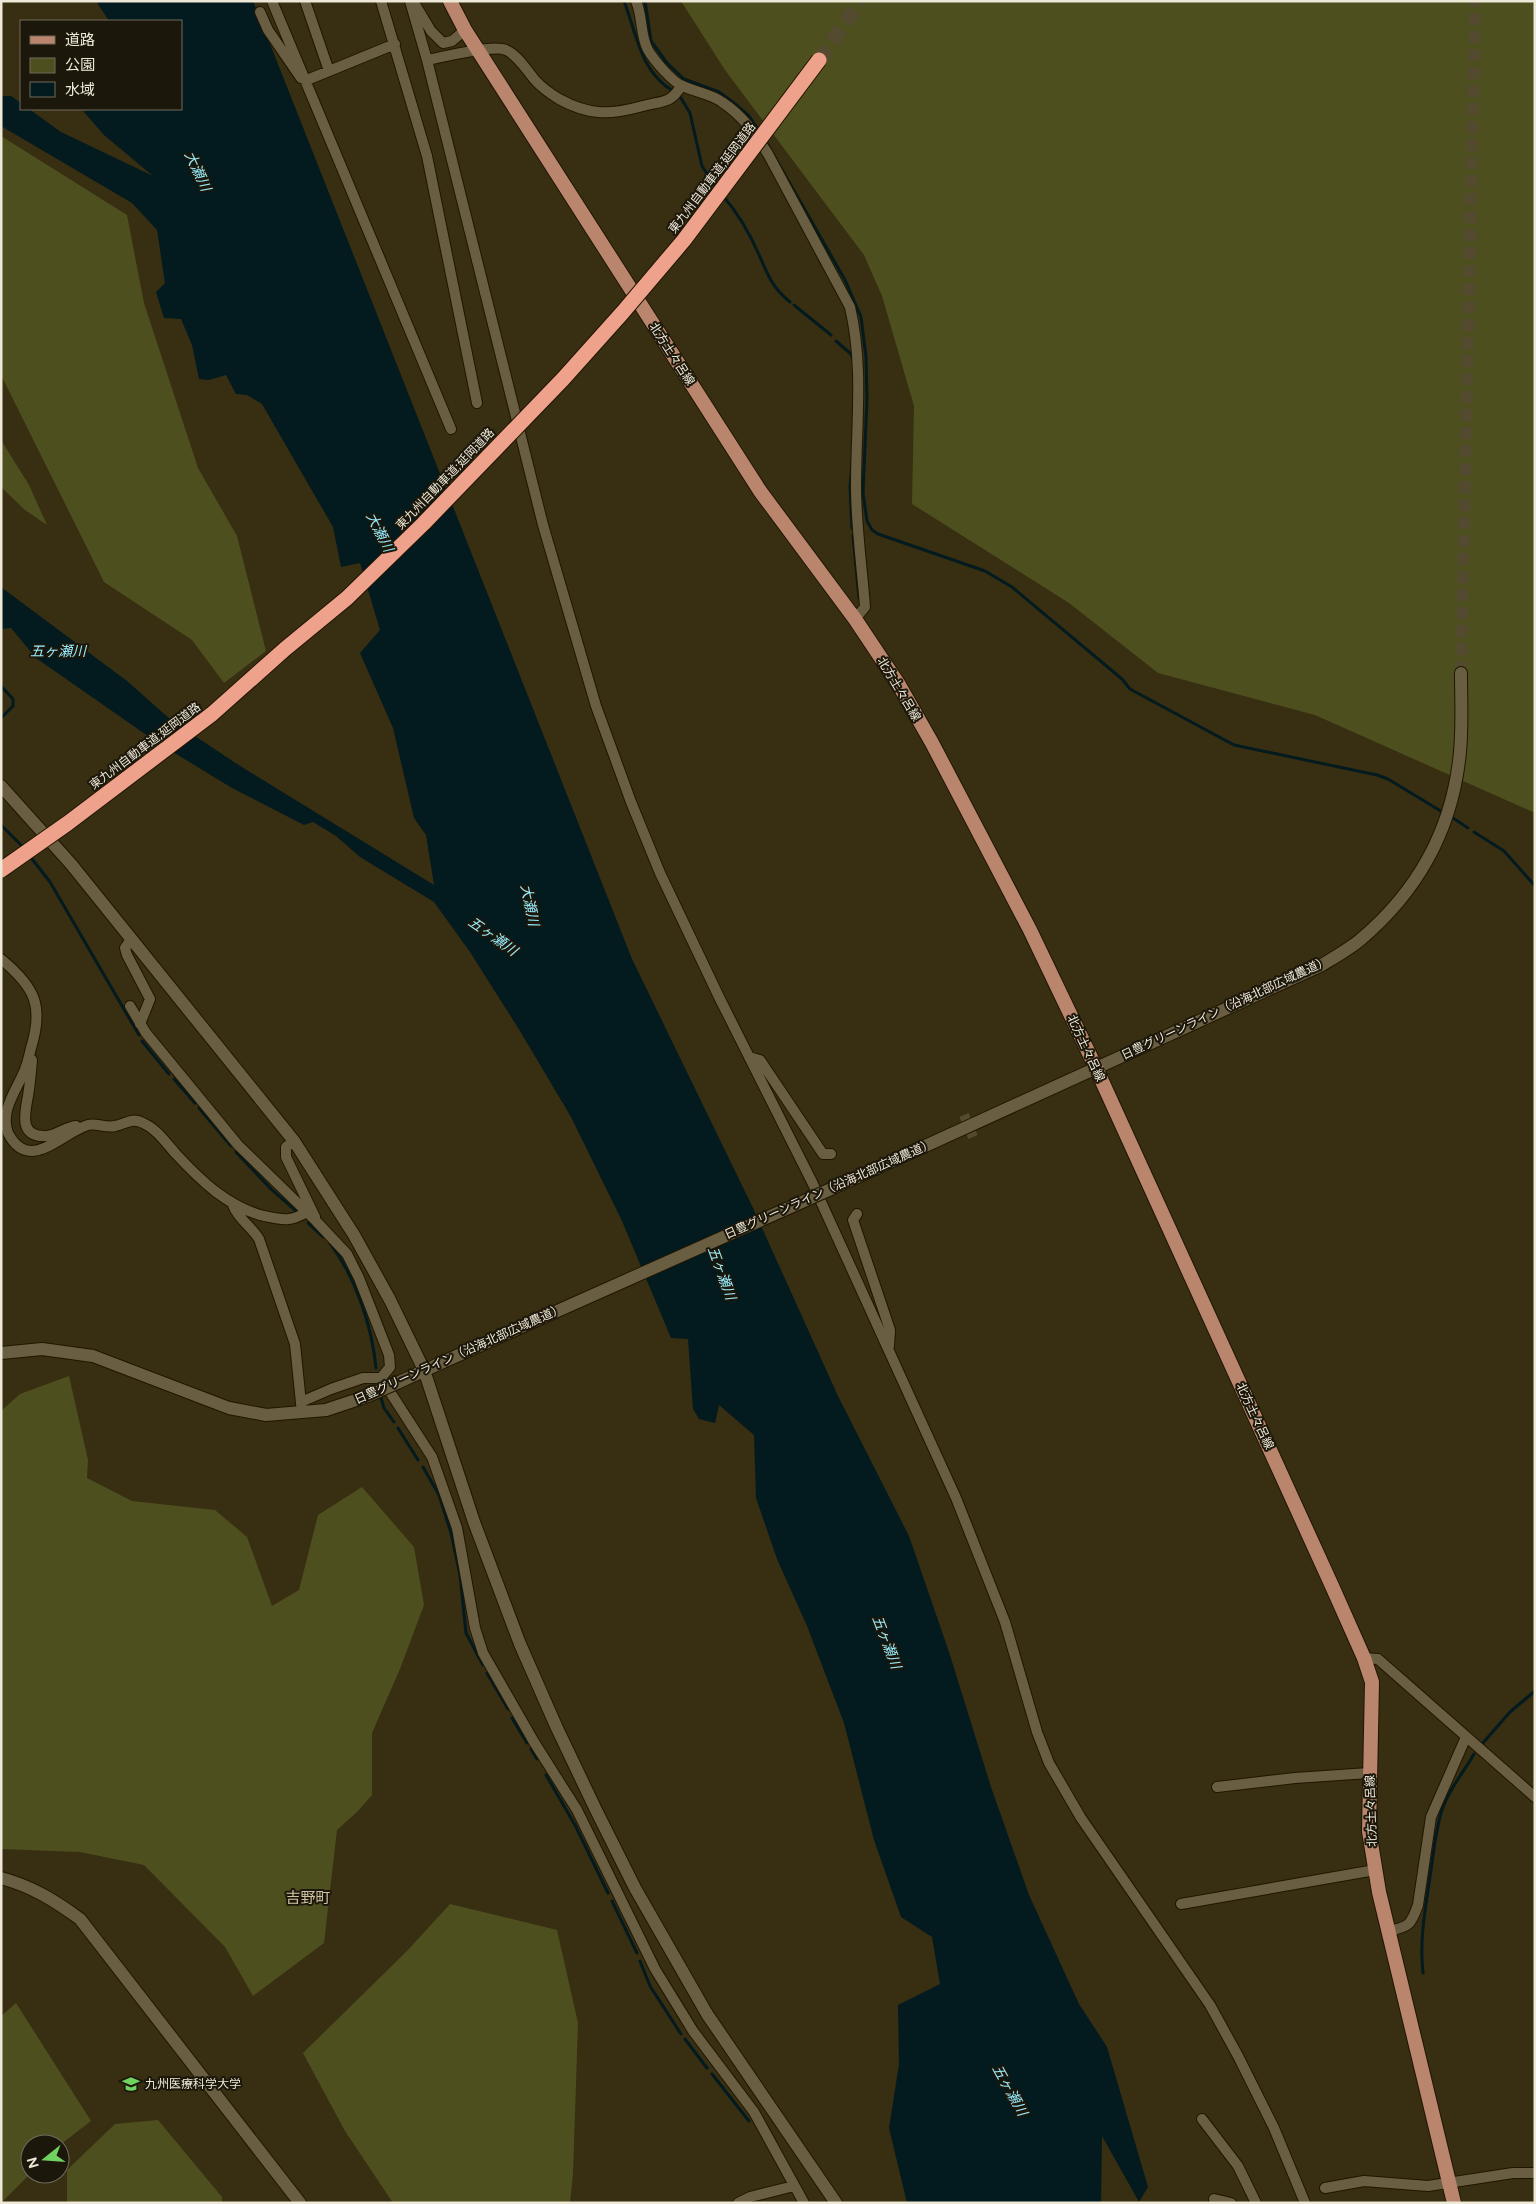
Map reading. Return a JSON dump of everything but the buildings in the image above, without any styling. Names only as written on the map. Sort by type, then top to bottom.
[{"type":"highway","name":"東九州自動車道;延岡道路","points":[[1,870],[68,823],[212,714],[285,648],[347,598],[423,524],[563,380],[623,312],[690,232],[819,60]]},
{"type":"main road","name":"北方土々呂線","points":[[450,1],[465,30],[760,491],[855,619],[899,685],[981,834],[1030,930],[1096,1068],[1364,1658],[1372,1682],[1369,1831],[1375,1870],[1454,2203]]},
{"type":"street","points":[[272,1],[451,429]]},
{"type":"street","points":[[305,1],[329,71]]},
{"type":"street","points":[[381,1],[427,156],[478,404]]},
{"type":"street","points":[[412,1],[431,31],[444,43],[452,41],[465,30]]},
{"type":"street","points":[[412,1],[543,525],[596,706],[631,802],[660,873],[812,1182],[889,1347],[956,1498],[1006,1622],[1036,1732],[1049,1763],[1081,1818],[1210,2005],[1274,2128],[1305,2203]]},
{"type":"street","points":[[636,1],[640,9],[642,32],[648,48],[657,62],[681,86],[721,101],[743,118],[753,130],[768,154],[850,307],[856,334],[860,384],[856,487],[865,607],[855,619]]},
{"type":"street","points":[[260,12],[268,30],[301,78],[307,80],[395,44]]},
{"type":"street","points":[[427,60],[478,50],[499,48],[507,50],[537,83],[576,108],[596,114],[624,111],[667,101],[676,96],[681,86]]},
{"type":"street","name":"日豊グリーンライン（沿海北部広域農道）","points":[[1,1353],[42,1349],[92,1356],[229,1408],[266,1415],[301,1408],[326,1410],[368,1396],[831,1189],[1322,964],[1360,941],[1396,906],[1420,873],[1444,829],[1459,760],[1461,673]]},
{"type":"street","points":[[1,786],[71,864],[294,1141],[354,1235],[390,1300],[424,1370],[474,1522],[520,1644],[595,1808],[635,1888],[707,2014],[836,2203]]},
{"type":"street","points":[[131,939],[125,948],[126,954],[150,999],[140,1024]]},
{"type":"street","points":[[1,959],[24,981],[31,993],[38,1016],[37,1028],[24,1073],[7,1105],[4,1131],[18,1147],[25,1151],[31,1151],[52,1145],[77,1129],[91,1124]]},
{"type":"street","points":[[130,1006],[140,1024],[176,1072],[238,1145],[316,1220],[347,1254],[359,1278],[389,1355],[390,1367],[381,1378]]},
{"type":"street","points":[[34,1039],[30,1082],[24,1112],[24,1121],[27,1128],[33,1133],[49,1136],[69,1127],[91,1124],[114,1127],[136,1120],[146,1124],[158,1133],[197,1176],[232,1205],[250,1212],[291,1220],[307,1212]]},
{"type":"street","points":[[749,1057],[760,1060],[823,1154],[832,1154]]},
{"type":"street","points":[[294,1141],[286,1147],[286,1158],[311,1206],[316,1220]]},
{"type":"street","points":[[232,1205],[236,1214],[252,1227],[259,1239],[285,1311],[295,1344],[301,1408],[331,1388],[363,1378],[381,1378]]},
{"type":"street","points":[[857,1214],[853,1220],[890,1330],[889,1347]]},
{"type":"street","points":[[381,1378],[432,1457],[457,1528],[475,1628],[482,1653],[576,1810],[655,1969],[693,2031],[754,2112],[804,2203]]},
{"type":"street","points":[[1364,1658],[1378,1659],[1535,1798]]},
{"type":"street","points":[[1388,1931],[1409,1925],[1414,1918],[1418,1905],[1431,1817],[1466,1737]]},
{"type":"street","points":[[1217,1787],[1295,1778],[1369,1774]]},
{"type":"street","points":[[1181,1904],[1375,1870]]},
{"type":"street","points":[[1,1878],[25,1885],[42,1893],[80,1919],[300,2203]]},
{"type":"street","points":[[1202,2119],[1238,2166],[1256,2203]]},
{"type":"street","points":[[1326,2188],[1364,2181],[1428,2186],[1512,2173],[1535,2173]]},
{"type":"street","points":[[738,2203],[750,2197],[794,2186]]},
{"type":"street","points":[[1214,2198],[1231,2203]]},
{"type":"green space","points":[[681,1],[1535,1],[1535,813],[1315,715],[1158,673],[1069,603],[912,504],[914,406],[882,296],[864,255],[725,70]]},
{"type":"green space","points":[[1,136],[127,215],[144,303],[198,468],[237,536],[266,651],[224,683],[192,640],[104,582],[1,375]]},
{"type":"green space","points":[[1,440],[29,485],[47,525],[25,510],[1,487]]},
{"type":"green space","points":[[69,1376],[88,1460],[87,1478],[132,1501],[215,1510],[247,1537],[272,1606],[299,1590],[318,1515],[362,1487],[414,1547],[424,1605],[400,1669],[372,1733],[372,1795],[337,1830],[324,1943],[253,1996],[225,1947],[144,1865],[80,1852],[1,1849],[1,1411],[20,1394]]},
{"type":"green space","points":[[450,1904],[557,1930],[578,2023],[573,2174],[570,2203],[393,2203],[345,2131],[303,2053],[407,1951]]},
{"type":"green space","points":[[16,2003],[91,2121],[70,2137],[70,2134],[20,2134],[20,2184],[1,2203],[1,2016]]},
{"type":"green space","points":[[158,2120],[222,2197],[222,2203],[67,2203],[67,2184],[70,2184],[70,2167],[115,2124]]},
{"type":"water","points":[[96,1],[253,1],[632,959],[753,1208],[838,1396],[909,1536],[949,1652],[991,1787],[1029,1895],[1079,2004],[1107,2047],[1148,2187],[1139,2202],[1102,2136],[1101,2203],[907,2203],[889,2128],[899,2064],[898,2005],[940,1984],[932,1937],[901,1917],[874,1840],[844,1723],[807,1626],[777,1559],[756,1498],[754,1435],[719,1405],[715,1423],[699,1419],[693,1409],[688,1339],[671,1338],[622,1221],[571,1117],[470,952],[434,902],[360,857],[336,836],[313,822],[304,825],[232,788],[155,741],[36,658],[11,628],[1,629],[1,587],[127,681],[171,720],[237,764],[434,885],[426,835],[414,818],[393,728],[360,653],[380,630],[360,563],[341,567],[333,527],[262,404],[247,395],[236,394],[226,375],[209,380],[199,379],[192,345],[181,319],[164,318],[156,292],[165,283],[157,230],[132,203],[1,126],[1,96],[11,96],[20,102],[20,110],[30,110],[61,132],[153,176],[104,135],[83,111],[182,110],[182,20],[108,20]]},
{"type":"waterway","points":[[624,1],[646,63],[662,83],[673,91]]},
{"type":"waterway","points":[[645,1],[651,41],[667,63],[684,79],[719,92],[734,103],[749,116],[759,131]]},
{"type":"waterway","points":[[681,98],[690,113],[702,166],[717,189]]},
{"type":"waterway","points":[[765,140],[845,280],[861,317],[866,357],[867,399],[863,493],[867,521],[872,530],[878,534],[985,571],[1012,587],[1122,679],[1130,689],[1234,745],[1377,775],[1388,779],[1444,813]]},
{"type":"waterway","points":[[723,196],[748,233],[772,281],[790,302]]},
{"type":"waterway","points":[[794,305],[831,335]]},
{"type":"waterway","points":[[836,341],[851,354],[853,359]]},
{"type":"waterway","points":[[852,464],[850,487],[852,528]]},
{"type":"waterway","points":[[853,535],[859,598]]},
{"type":"waterway","points":[[1,686],[13,699],[13,706],[1,718]]},
{"type":"waterway","points":[[1450,816],[1468,828]]},
{"type":"waterway","points":[[1,825],[24,848]]},
{"type":"waterway","points":[[1474,832],[1504,851],[1535,886]]},
{"type":"waterway","points":[[29,855],[50,882],[139,1035]]},
{"type":"waterway","points":[[142,1041],[169,1074]]},
{"type":"waterway","points":[[174,1079],[195,1103]]},
{"type":"waterway","points":[[199,1108],[231,1146]]},
{"type":"waterway","points":[[236,1152],[271,1189],[297,1212]]},
{"type":"waterway","points":[[308,1223],[323,1237]]},
{"type":"waterway","points":[[330,1243],[348,1271],[367,1319],[376,1368]]},
{"type":"waterway","points":[[381,1398],[384,1408],[394,1422]]},
{"type":"waterway","points":[[398,1428],[418,1460]]},
{"type":"waterway","points":[[423,1467],[439,1495],[451,1533],[460,1575],[466,1633],[483,1665]]},
{"type":"waterway","points":[[487,1673],[508,1709]]},
{"type":"waterway","points":[[1482,1744],[1510,1712],[1535,1691]]},
{"type":"waterway","points":[[512,1718],[527,1743]]},
{"type":"waterway","points":[[531,1749],[537,1759]]},
{"type":"waterway","points":[[1423,1973],[1424,1921],[1439,1822],[1450,1792],[1474,1754]]},
{"type":"waterway","points":[[546,1775],[575,1825],[608,1893]]},
{"type":"waterway","points":[[612,1901],[637,1953]]},
{"type":"waterway","points":[[640,1961],[650,1986],[681,2034]]},
{"type":"waterway","points":[[685,2039],[707,2068]]},
{"type":"waterway","points":[[712,2074],[749,2121]]},
{"type":"tunnel","points":[[819,60],[860,1]]},
{"type":"tunnel","points":[[1461,673],[1475,1]]},
{"type":"tunnel","points":[[964,1115],[973,1137]]},
{"type":"place","name":"九州医療科学大学","points":[[131,2084]]},
{"type":"district","name":"吉野町","points":[[308,1898]]},
{"type":"water label","name":"大瀬川","points":[[198,171]]},
{"type":"water label","name":"大瀬川","points":[[380,532]]},
{"type":"water label","name":"五ヶ瀬川","points":[[58,651]]},
{"type":"water label","name":"大瀬川","points":[[530,905]]},
{"type":"water label","name":"五ヶ瀬川","points":[[493,936]]},
{"type":"water label","name":"五ヶ瀬川","points":[[722,1273]]},
{"type":"water label","name":"五ヶ瀬川","points":[[887,1642]]},
{"type":"water label","name":"五ヶ瀬川","points":[[1010,2090]]}]
